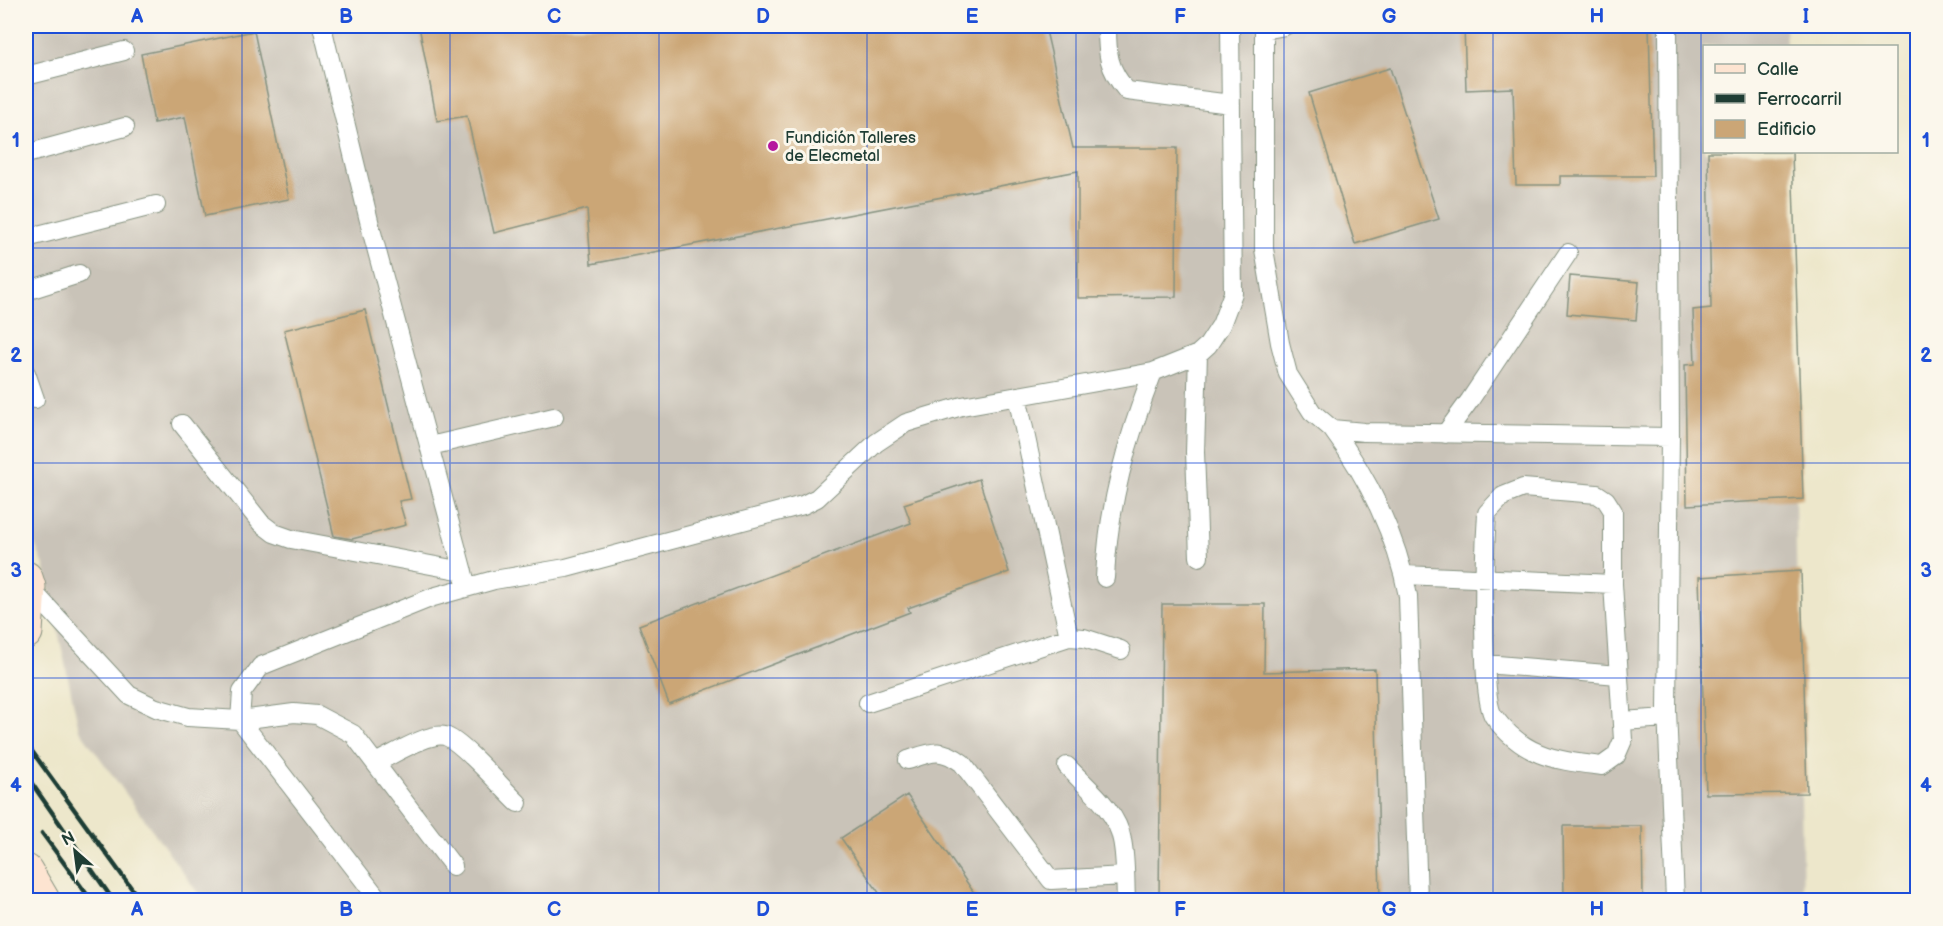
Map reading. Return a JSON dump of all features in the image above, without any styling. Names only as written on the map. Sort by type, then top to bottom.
[{"type":"main road","points":[[26,632],[27,582]]},
{"type":"main road","points":[[26,871],[43,900]]},
{"type":"lane","points":[[321,26],[371,229],[465,579]]},
{"type":"lane","points":[[1107,26],[1107,52],[1114,75],[1127,91],[1231,104]]},
{"type":"lane","points":[[182,424],[261,523],[274,533],[291,539],[465,579],[494,580],[566,568],[802,505],[817,498],[890,431],[906,423],[943,411],[1153,372],[1198,354],[1208,345],[1221,325],[1233,294],[1230,26]]},
{"type":"lane","points":[[1286,26],[1264,28],[1264,249],[1288,374],[1312,412],[1332,429],[1358,464],[1404,575],[1408,597],[1418,900]]},
{"type":"lane","points":[[1668,26],[1670,437],[1667,718],[1675,900]]},
{"type":"lane","points":[[26,76],[124,51]]},
{"type":"lane","points":[[26,154],[125,127]]},
{"type":"lane","points":[[26,238],[156,205]]},
{"type":"lane","points":[[1445,434],[1568,253]]},
{"type":"lane","points":[[26,291],[80,274]]},
{"type":"lane","points":[[1198,354],[1195,452],[1199,557]]},
{"type":"lane","points":[[1105,578],[1106,549],[1118,480],[1137,412],[1153,372]]},
{"type":"lane","points":[[26,373],[34,399]]},
{"type":"lane","points":[[1017,396],[1069,638]]},
{"type":"lane","points":[[430,446],[554,417]]},
{"type":"lane","points":[[1332,429],[1445,434],[1670,437]]},
{"type":"lane","points":[[1523,488],[1597,494],[1613,511],[1613,584],[1623,740],[1616,756],[1602,766],[1548,759],[1516,740],[1492,715],[1486,664],[1483,578],[1486,513],[1503,496],[1523,488]]},
{"type":"lane","points":[[1404,575],[1613,584]]},
{"type":"lane","points":[[379,900],[240,720],[242,692],[261,666],[433,597],[465,579]]},
{"type":"lane","points":[[27,582],[129,695],[156,708],[188,717],[240,720],[294,713],[317,715],[353,734],[453,866]]},
{"type":"lane","points":[[868,702],[1069,638],[1084,638],[1121,650]]},
{"type":"lane","points":[[1486,664],[1618,675]]},
{"type":"lane","points":[[1622,721],[1667,718]]},
{"type":"lane","points":[[375,764],[427,738],[444,736],[459,744],[518,803]]},
{"type":"lane","points":[[908,760],[934,751],[949,754],[962,763],[1051,880],[1125,876]]},
{"type":"lane","points":[[1067,766],[1111,814],[1118,826],[1122,839],[1126,900]]},
{"type":"shaded area","points":[[26,26],[1785,26],[1786,45],[1703,45],[1703,153],[1788,153],[1803,900],[203,900],[79,729],[44,565],[26,524]]},
{"type":"building","name":"Fundición Talleres de Elecmetal","points":[[419,26],[1045,26],[1073,148],[1177,148],[1176,297],[1078,298],[1078,171],[591,264],[587,209],[494,233],[467,116],[437,121]]},
{"type":"building","points":[[1464,26],[1649,26],[1653,176],[1560,176],[1560,185],[1516,185],[1513,88],[1466,90]]},
{"type":"building","points":[[254,31],[289,199],[205,216],[185,117],[154,123],[141,54]]},
{"type":"building","points":[[1390,68],[1439,219],[1355,244],[1309,93]]},
{"type":"building","points":[[1708,153],[1792,153],[1803,499],[1687,505],[1685,365],[1695,364],[1693,310],[1711,308]]},
{"type":"building","points":[[1570,276],[1639,282],[1636,320],[1567,314]]},
{"type":"building","points":[[365,310],[411,499],[399,501],[406,525],[352,539],[334,536],[284,330]]},
{"type":"building","points":[[979,479],[1009,572],[908,608],[910,612],[669,704],[639,625],[911,523],[904,504]]},
{"type":"building","points":[[1801,571],[1807,793],[1706,794],[1699,577]]},
{"type":"building","points":[[1162,604],[1265,604],[1264,672],[1375,669],[1380,900],[1159,900]]},
{"type":"building","points":[[907,795],[979,900],[884,900],[841,838]]},
{"type":"building","points":[[1563,826],[1642,826],[1643,900],[1564,900]]},
{"type":"railway","points":[[26,743],[140,900]]},
{"type":"railway","points":[[26,775],[113,900]]},
{"type":"railway","points":[[42,833],[91,900]]},
{"type":"place","name":"Fundición Talleres de Elecmetal","points":[[773,146]]}]
